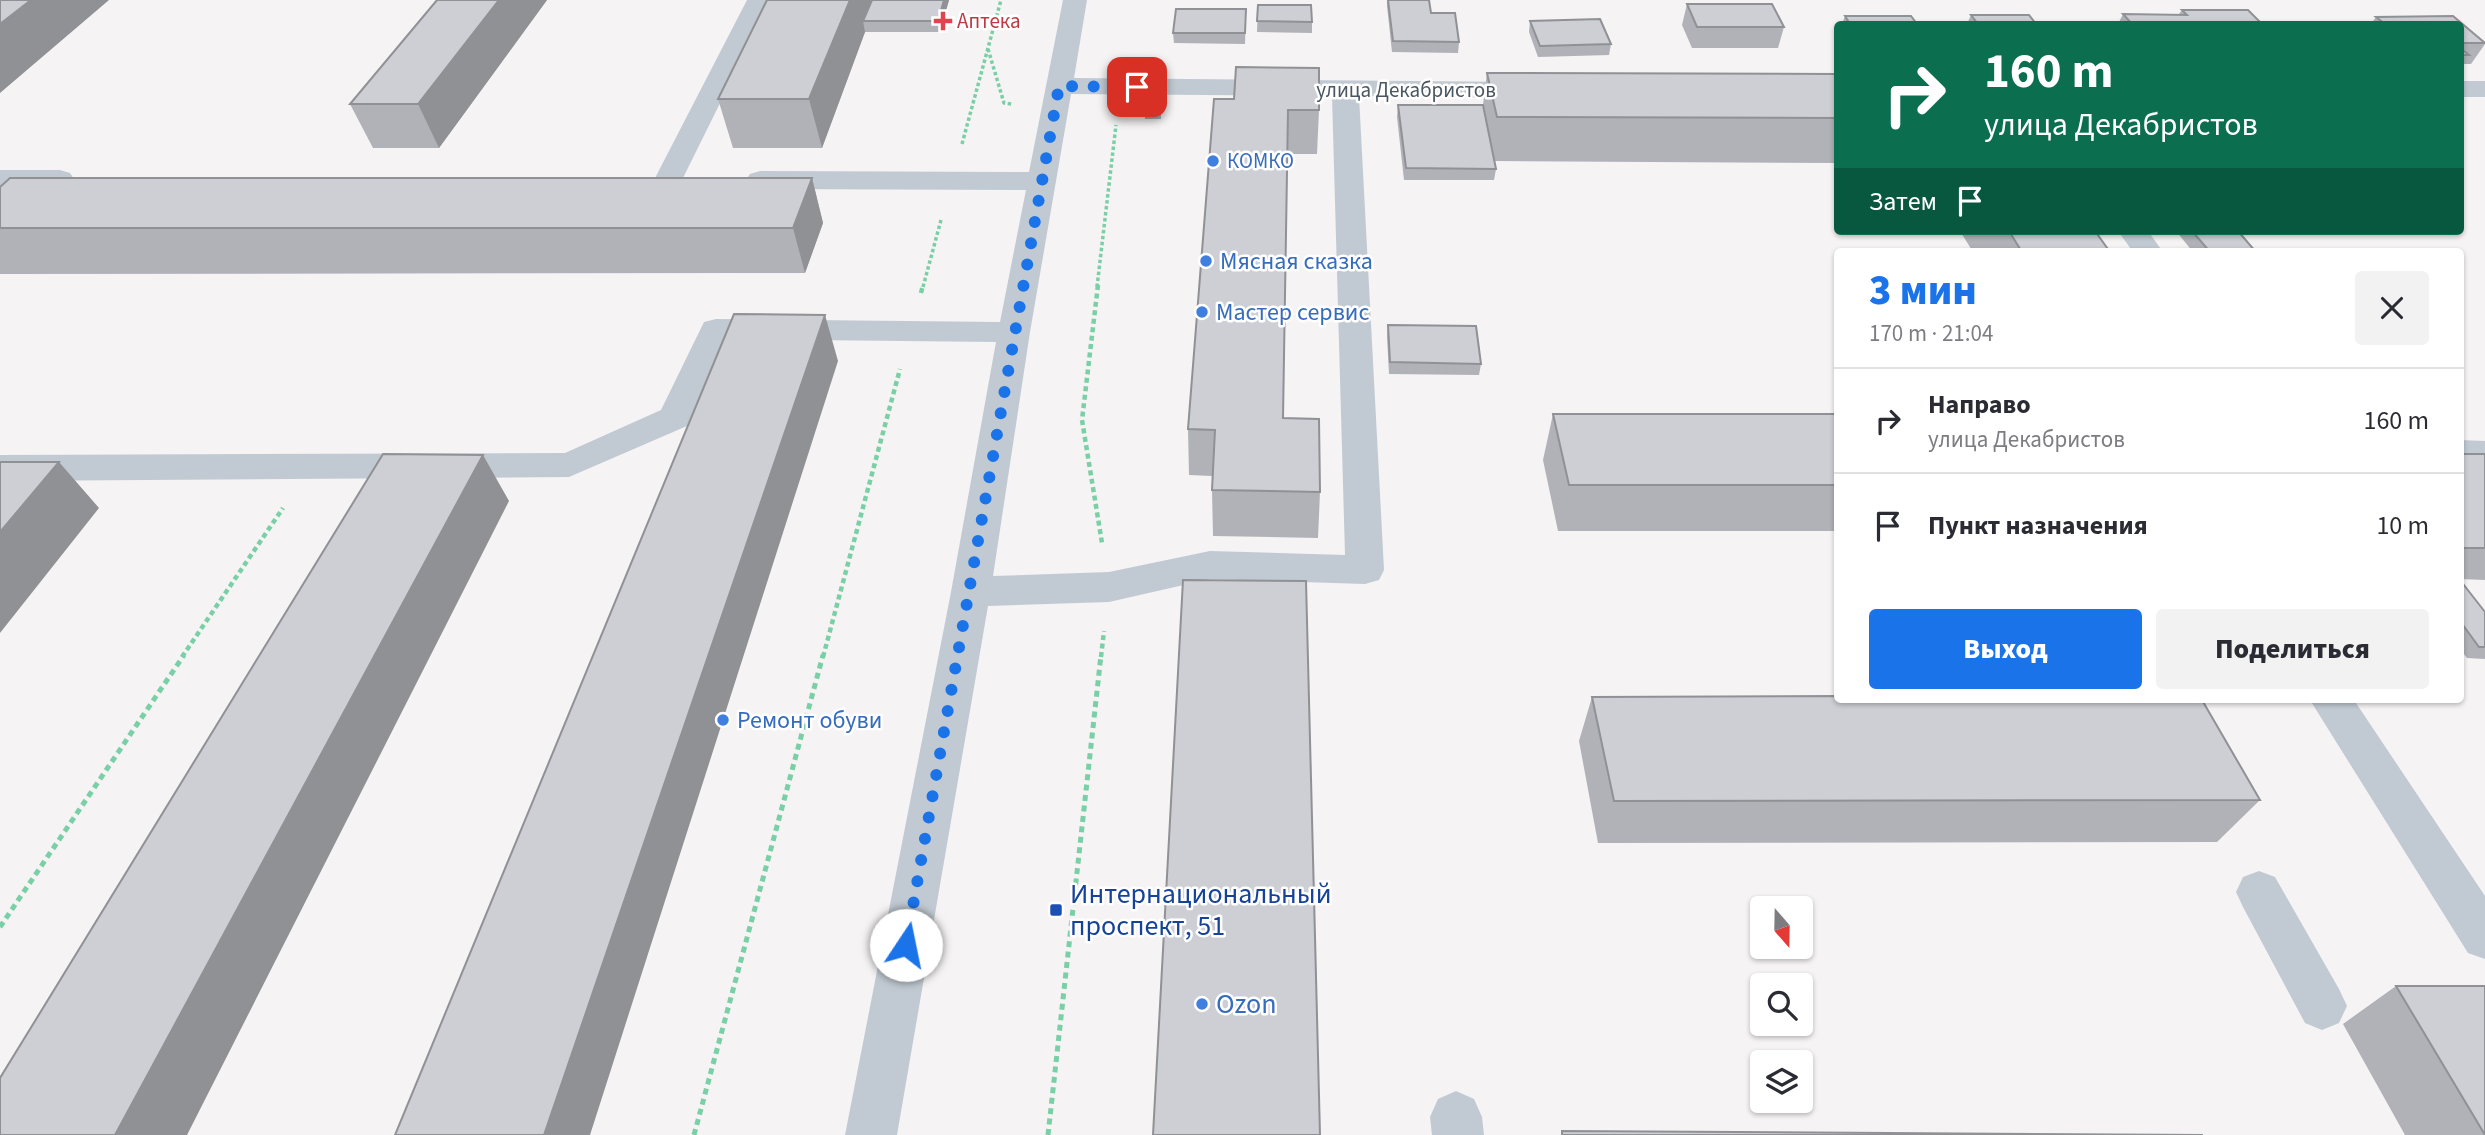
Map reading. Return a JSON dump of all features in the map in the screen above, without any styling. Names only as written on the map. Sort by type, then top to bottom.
[{"type":"street","points":[[668,180],[759,0]]},
{"type":"street","points":[[871,1135],[971,592],[1014,332],[1075,0]]},
{"type":"street","name":"улица Декабристов","points":[[1059,86],[1345,91],[1564,90]]},
{"type":"street","points":[[2464,89],[2485,89]]},
{"type":"street","points":[[971,592],[1109,587],[1210,565],[1365,570],[1345,91]]},
{"type":"street","points":[[0,179],[80,179]]},
{"type":"street","points":[[736,180],[1042,181]]},
{"type":"street","points":[[0,468],[569,465],[675,418],[716,329],[1014,332]]},
{"type":"street","points":[[2464,452],[2485,453]]},
{"type":"street","points":[[2333,703],[2485,937]]},
{"type":"street","points":[[2259,892],[2322,1006]]},
{"type":"path","points":[[694,1135],[1001,0]]},
{"type":"path","points":[[0,927],[311,467]]},
{"type":"building","points":[[0,0],[31,0],[0,24]]},
{"type":"building","points":[[437,0],[499,0],[418,104],[350,104]]},
{"type":"building","points":[[767,0],[850,0],[809,99],[718,99]]},
{"type":"building","points":[[872,0],[944,0],[938,21],[863,21]]},
{"type":"building","points":[[1388,0],[1429,0],[1431,13],[1455,13],[1459,42],[1393,41]]},
{"type":"building","points":[[1687,4],[1772,4],[1784,27],[1697,27]]},
{"type":"building","points":[[1258,5],[1311,5],[1312,22],[1257,21]]},
{"type":"building","points":[[1176,9],[1246,9],[1245,33],[1173,33]]},
{"type":"building","points":[[2182,10],[2248,10],[2259,21],[2129,21],[2123,14],[2187,15]]},
{"type":"building","points":[[1971,15],[2029,15],[2034,21],[1976,21]]},
{"type":"building","points":[[1845,16],[1911,16],[1915,21],[1848,21]]},
{"type":"building","points":[[2453,16],[2459,21],[2381,21],[2376,17]]},
{"type":"building","points":[[1600,19],[1611,44],[1540,46],[1530,21]]},
{"type":"building","points":[[2464,25],[2485,43],[2464,43]]},
{"type":"building","points":[[1236,67],[1319,68],[1319,110],[1288,110],[1283,418],[1319,419],[1320,492],[1212,490],[1215,430],[1188,429],[1214,99],[1234,99]]},
{"type":"building","points":[[1487,73],[1834,74],[1834,118],[1497,117]]},
{"type":"building","points":[[1145,99],[1161,99],[1161,108],[1144,108]]},
{"type":"building","points":[[1398,105],[1483,105],[1496,169],[1406,168]]},
{"type":"building","points":[[10,178],[812,178],[793,228],[0,228],[0,187]]},
{"type":"building","points":[[2011,235],[2098,235],[2107,248],[2020,248]]},
{"type":"building","points":[[2195,235],[2241,235],[2253,248],[2207,248]]},
{"type":"building","points":[[734,314],[825,315],[544,1135],[395,1135]]},
{"type":"building","points":[[1388,325],[1476,326],[1481,364],[1390,362]]},
{"type":"building","points":[[1553,414],[1834,414],[1834,485],[1569,485]]},
{"type":"building","points":[[383,454],[483,455],[115,1135],[0,1135],[0,1078]]},
{"type":"building","points":[[2464,454],[2485,454],[2485,548],[2464,548]]},
{"type":"building","points":[[0,462],[59,462],[0,532]]},
{"type":"building","points":[[1183,580],[1306,581],[1320,1135],[1153,1135]]},
{"type":"building","points":[[2464,585],[2485,612],[2485,647],[2479,647],[2464,626]]},
{"type":"building","points":[[1834,696],[1834,703],[2204,703],[2260,800],[1614,801],[1592,697]]},
{"type":"building","points":[[2396,986],[2485,986],[2485,1135]]},
{"type":"building","points":[[1562,1131],[2203,1135],[1562,1135]]},
{"type":"place","name":"Аптека","points":[[943,21]]},
{"type":"place","name":"КОМКО","points":[[1213,161]]},
{"type":"place","name":"Мясная сказка","points":[[1206,261]]},
{"type":"place","name":"Мастер сервис","points":[[1202,312]]},
{"type":"place","name":"Ремонт обуви","points":[[723,720]]},
{"type":"place","name":"Интернациональный проспект, 51","points":[[1056,910]]},
{"type":"place","name":"Ozon","points":[[1202,1004]]},
{"type":"route","points":[[906,945],[1059,86],[1137,87]]}]
